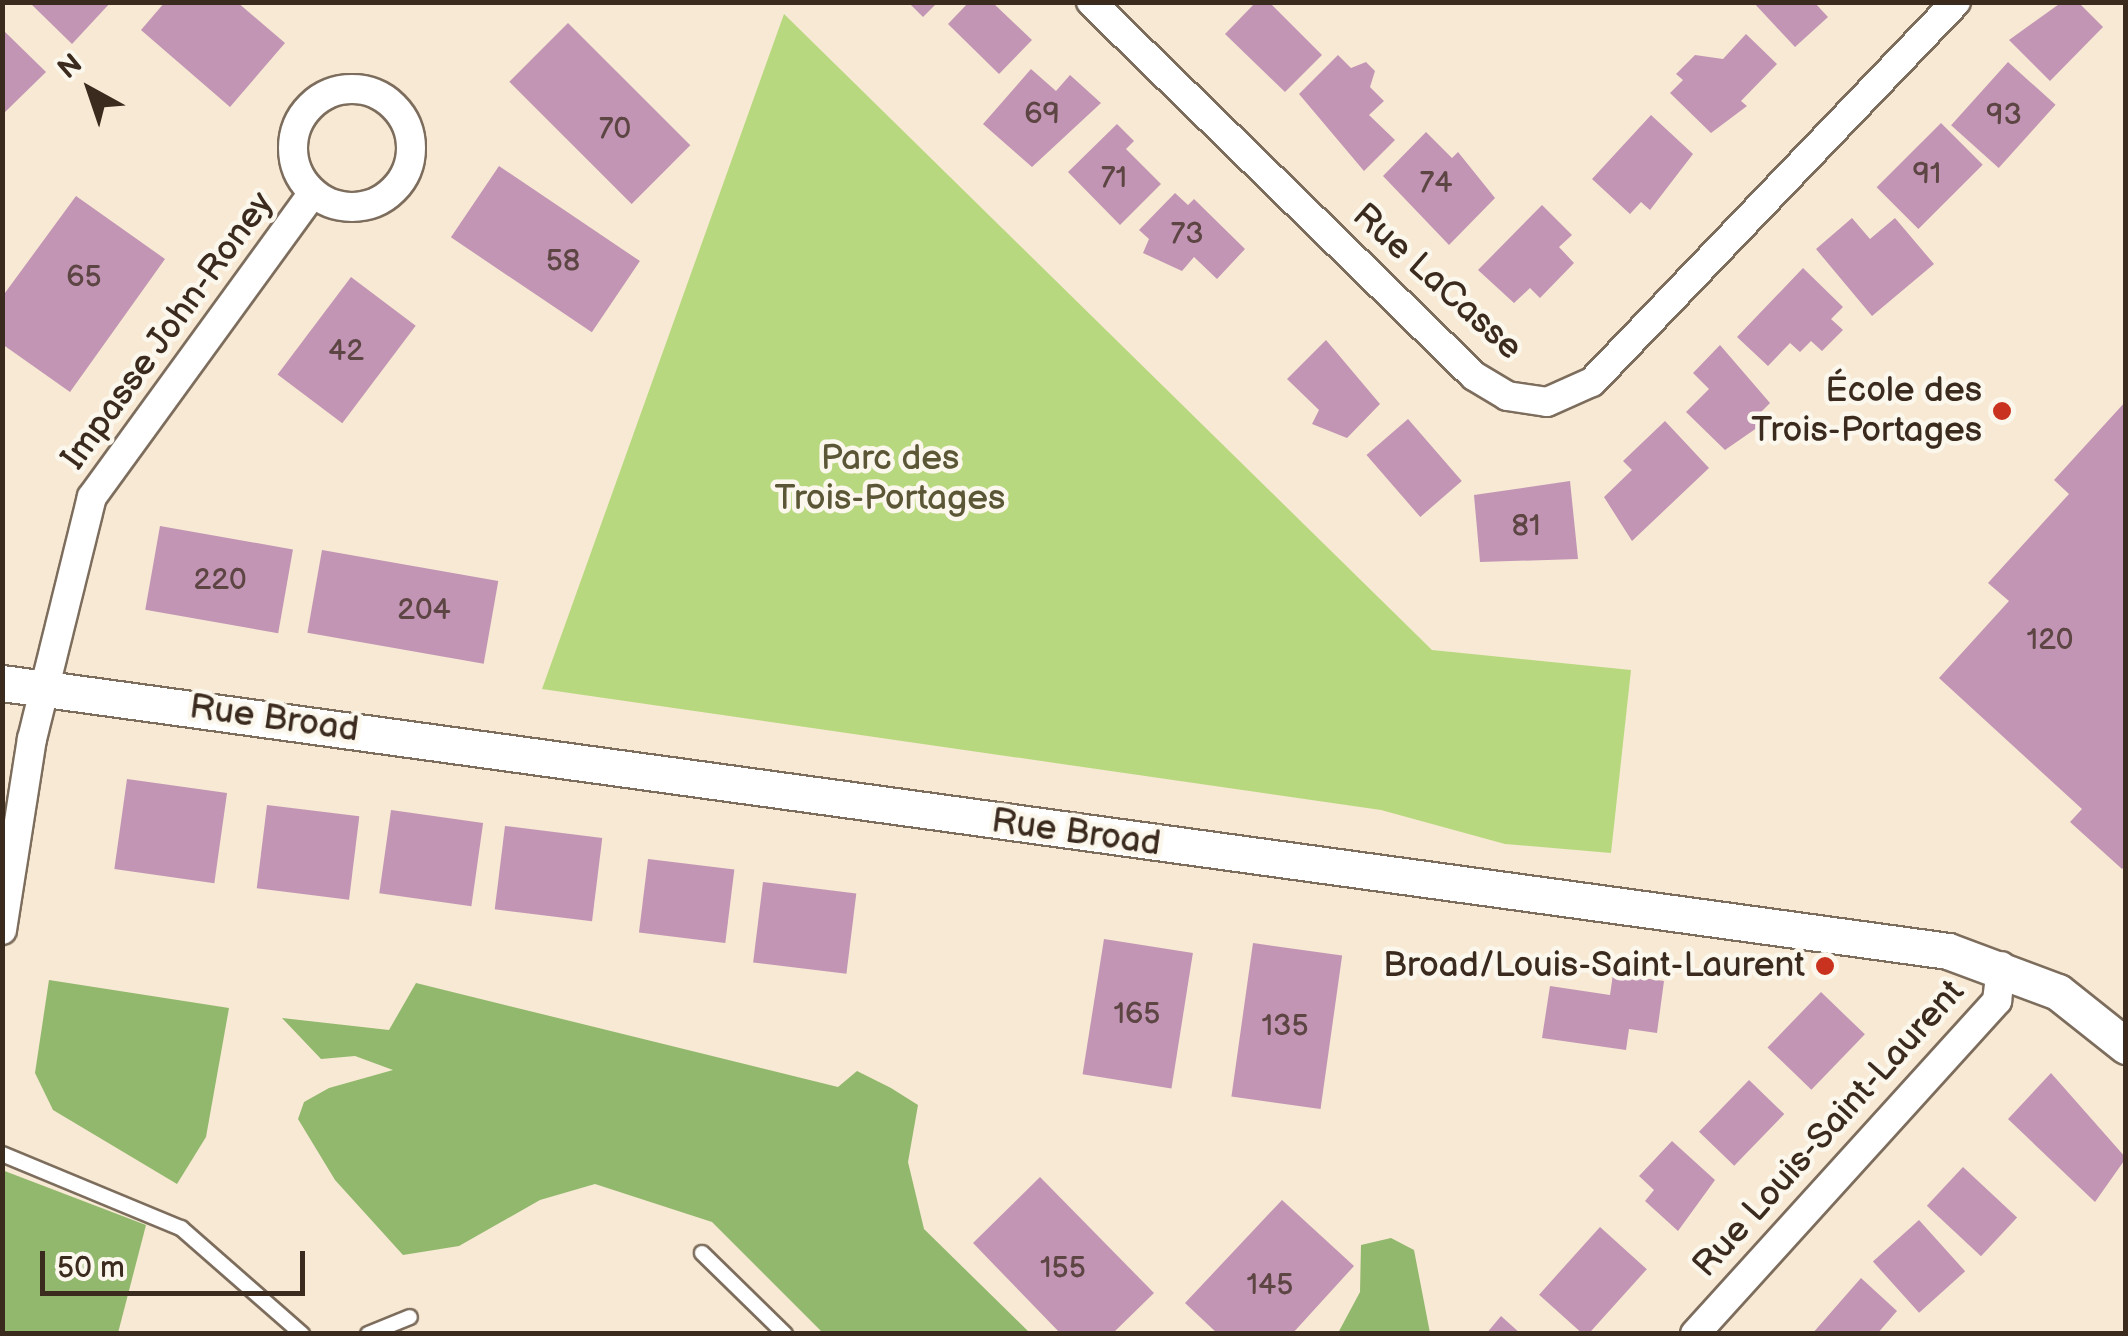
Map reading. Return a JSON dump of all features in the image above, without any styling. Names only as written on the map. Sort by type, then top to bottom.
[{"type":"street","name":"Rue LaCasse","points":[[1091,2],[1474,376],[1507,396],[1547,402],[1592,382],[1956,2]]},
{"type":"street","name":"Impasse John-Roney","points":[[362,89],[395,107],[409,163],[387,196],[350,207],[313,193],[294,160],[309,107],[362,89]]},
{"type":"street","name":"Impasse John-Roney","points":[[2,930],[45,689],[92,497],[313,193]]},
{"type":"street","name":"Rue Broad","points":[[2,684],[1948,952],[2001,966],[2058,992],[2126,1046]]},
{"type":"street","name":"Rue Louis-Saint-Laurent","points":[[1695,1334],[1996,1001],[2001,966]]},
{"type":"lane","points":[[2,1154],[181,1228],[302,1334]]},
{"type":"lane","points":[[702,1253],[785,1334]]},
{"type":"lane","points":[[368,1334],[410,1318]]},
{"type":"green space","name":"Parc des Trois-Portages","points":[[784,14],[1432,650],[1631,670],[1611,853],[1505,844],[1381,810],[542,689]]},
{"type":"green space","points":[[49,980],[229,1008],[206,1137],[177,1184],[53,1110],[35,1073]]},
{"type":"green space","points":[[416,983],[838,1087],[857,1071],[891,1088],[918,1105],[908,1162],[924,1229],[1030,1333],[823,1333],[712,1222],[595,1184],[540,1200],[459,1246],[403,1255],[335,1180],[298,1119],[304,1102],[329,1088],[393,1070],[355,1056],[321,1059],[282,1018],[389,1030]]},
{"type":"green space","points":[[2,1170],[146,1225],[118,1333],[3,1333]]},
{"type":"green space","points":[[1391,1238],[1414,1250],[1430,1333],[1338,1333],[1360,1292],[1361,1245]]},
{"type":"building","points":[[29,2],[111,2],[72,44]]},
{"type":"building","points":[[165,2],[237,2],[285,43],[230,107],[141,30]]},
{"type":"building","points":[[908,2],[938,2],[923,17]]},
{"type":"building","points":[[969,2],[992,2],[1032,40],[999,74],[948,24]]},
{"type":"building","points":[[1256,2],[1269,2],[1322,55],[1285,92],[1225,34]]},
{"type":"building","points":[[1753,2],[1814,2],[1828,17],[1795,47]]},
{"type":"building","points":[[2062,2],[2078,2],[2103,27],[2050,81],[2009,40]]},
{"type":"building","points":[[568,23],[690,145],[632,204],[509,82]]},
{"type":"building","points":[[2,29],[46,72],[2,115]]},
{"type":"building","points":[[1746,34],[1777,64],[1741,101],[1747,106],[1711,133],[1670,93],[1683,80],[1676,74],[1695,55],[1723,59]]},
{"type":"building","points":[[1338,55],[1351,68],[1366,62],[1375,71],[1370,87],[1384,101],[1369,115],[1395,140],[1364,171],[1299,94]]},
{"type":"building","points":[[2008,62],[2056,105],[1999,168],[1951,125]]},
{"type":"building","points":[[1031,69],[1056,91],[1070,75],[1101,103],[1032,167],[983,124]]},
{"type":"building","points":[[1651,115],[1693,154],[1650,210],[1641,202],[1630,214],[1592,179]]},
{"type":"building","points":[[1941,123],[1983,165],[1918,229],[1877,187]]},
{"type":"building","points":[[1117,124],[1134,141],[1126,149],[1161,184],[1120,225],[1068,172]]},
{"type":"building","points":[[1426,132],[1452,158],[1458,152],[1495,198],[1449,245],[1383,176]]},
{"type":"building","points":[[499,166],[640,261],[592,332],[451,237]]},
{"type":"building","points":[[1175,193],[1188,205],[1194,199],[1245,249],[1217,279],[1194,257],[1182,271],[1143,253],[1149,239],[1139,230]]},
{"type":"building","points":[[76,196],[165,259],[70,392],[2,344],[2,297]]},
{"type":"building","points":[[1542,205],[1572,235],[1559,247],[1574,263],[1540,298],[1530,288],[1514,303],[1478,270]]},
{"type":"building","points":[[1852,218],[1870,239],[1895,218],[1934,264],[1872,316],[1816,249]]},
{"type":"building","points":[[1803,268],[1843,307],[1831,319],[1843,330],[1822,351],[1811,341],[1800,352],[1790,343],[1768,366],[1737,337]]},
{"type":"building","points":[[351,277],[416,326],[342,423],[278,374]]},
{"type":"building","points":[[1326,340],[1380,404],[1347,438],[1312,424],[1319,410],[1287,379]]},
{"type":"building","points":[[1720,345],[1770,403],[1757,416],[1764,423],[1725,450],[1686,412],[1709,389],[1693,373]]},
{"type":"building","points":[[2126,401],[2126,865],[2122,869],[2070,822],[2082,809],[1939,678],[2009,601],[1988,583],[2069,494],[2054,480]]},
{"type":"building","points":[[1408,419],[1462,481],[1420,517],[1366,455]]},
{"type":"building","points":[[1665,421],[1709,468],[1632,541],[1604,497],[1632,470],[1623,461]]},
{"type":"building","points":[[1570,481],[1578,559],[1480,562],[1474,495]]},
{"type":"building","points":[[160,526],[293,549],[278,633],[145,610]]},
{"type":"building","points":[[322,550],[498,581],[484,664],[307,633]]},
{"type":"building","points":[[127,779],[227,793],[214,883],[114,869]]},
{"type":"building","points":[[267,805],[359,816],[349,900],[257,888]]},
{"type":"building","points":[[391,810],[483,823],[471,906],[379,893]]},
{"type":"building","points":[[505,826],[602,838],[592,921],[495,909]]},
{"type":"building","points":[[648,859],[734,870],[725,943],[639,932]]},
{"type":"building","points":[[763,882],[856,893],[846,974],[753,962]]},
{"type":"building","points":[[1104,939],[1193,953],[1171,1088],[1083,1074]]},
{"type":"building","points":[[1253,943],[1342,956],[1321,1109],[1231,1096]]},
{"type":"building","points":[[1613,974],[1664,981],[1657,1033],[1629,1029],[1626,1050],[1542,1038],[1550,986],[1610,995]]},
{"type":"building","points":[[1821,992],[1865,1034],[1811,1090],[1768,1047]]},
{"type":"building","points":[[2051,1073],[2126,1158],[2095,1202],[2008,1119]]},
{"type":"building","points":[[1749,1080],[1784,1114],[1734,1166],[1699,1132]]},
{"type":"building","points":[[1672,1141],[1715,1180],[1678,1231],[1645,1201],[1654,1190],[1639,1176]]},
{"type":"building","points":[[1963,1167],[2017,1217],[1981,1256],[1927,1206]]},
{"type":"building","points":[[1040,1177],[1154,1293],[1112,1334],[1061,1334],[973,1243]]},
{"type":"building","points":[[1282,1200],[1354,1266],[1292,1334],[1218,1334],[1185,1303]]},
{"type":"building","points":[[1919,1220],[1965,1271],[1919,1313],[1873,1261]]},
{"type":"building","points":[[1600,1227],[1647,1269],[1588,1334],[1583,1334],[1539,1295]]},
{"type":"building","points":[[1861,1278],[1897,1311],[1877,1334],[1812,1334]]},
{"type":"building","points":[[1501,1316],[1521,1334],[1486,1334]]},
{"type":"place","name":"École des Trois-Portages","points":[[2002,411]]},
{"type":"place","name":"Broad/Louis-Saint-Laurent","points":[[1825,966]]}]
